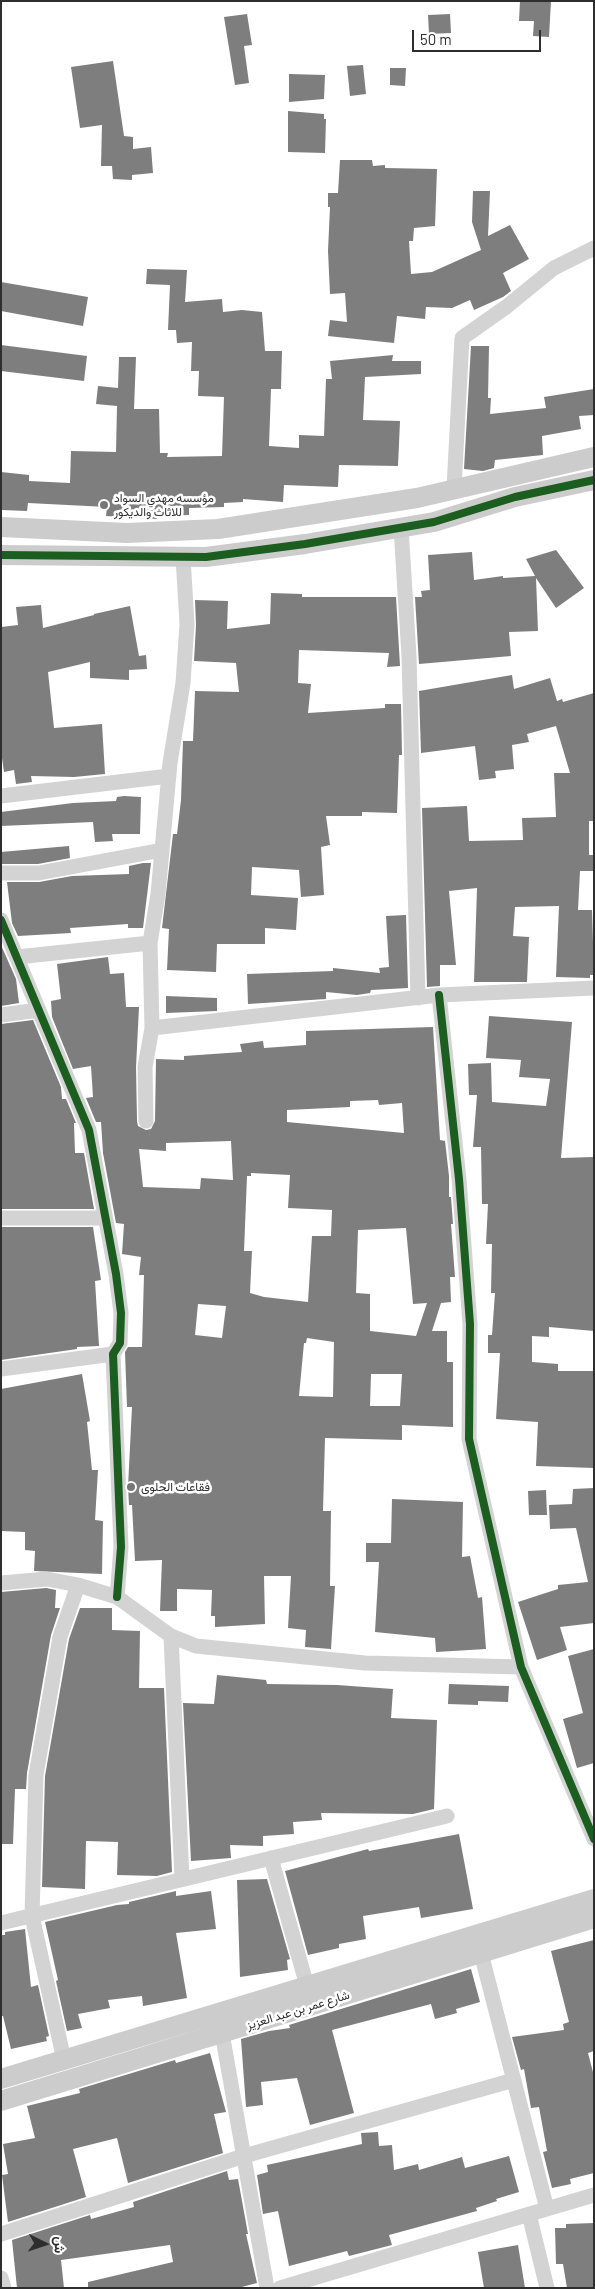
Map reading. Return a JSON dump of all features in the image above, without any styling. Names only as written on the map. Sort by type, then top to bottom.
[{"type":"main road","points":[[1,527],[127,533],[218,529],[417,498],[594,457]]},
{"type":"main road","points":[[1,555],[206,557],[256,551],[434,522],[515,497],[594,480]]},
{"type":"main road","points":[[1,2079],[594,1899]]},
{"type":"main road","name":"شارع عمر بن عبد العزيز","points":[[1,2101],[594,1918]]},
{"type":"street","points":[[454,488],[462,338],[506,307],[554,268],[594,248]]},
{"type":"street","points":[[401,528],[408,656],[418,998]]},
{"type":"street","points":[[146,1121],[145,1067],[152,1028],[150,944],[162,850],[168,776],[183,682],[186,634],[183,557]]},
{"type":"street","points":[[1,796],[168,776]]},
{"type":"street","points":[[1,874],[39,874],[162,850]]},
{"type":"street","points":[[1,920],[89,1130],[121,1313],[120,1343],[114,1354],[121,1547],[117,1597]]},
{"type":"street","points":[[17,957],[150,944]]},
{"type":"street","points":[[152,1028],[439,995],[594,988]]},
{"type":"street","points":[[439,995],[459,1179],[470,1324],[469,1440],[521,1666],[594,1838]]},
{"type":"street","points":[[1,1015],[39,1010]]},
{"type":"street","points":[[1,1218],[104,1218]]},
{"type":"street","points":[[1,1369],[114,1354]]},
{"type":"street","points":[[1,1583],[47,1579],[78,1585],[117,1597],[171,1636],[196,1646],[365,1663],[521,1666]]},
{"type":"street","points":[[64,2060],[32,1916],[36,1775],[60,1637],[78,1585]]},
{"type":"street","points":[[171,1636],[182,1880]]},
{"type":"street","points":[[1,1923],[447,1816]]},
{"type":"street","points":[[271,1858],[307,1986]]},
{"type":"street","points":[[480,1953],[547,2209]]},
{"type":"street","points":[[222,2033],[267,2288]]},
{"type":"street","points":[[1,2234],[244,2156],[514,2080]]},
{"type":"street","points":[[280,2288],[594,2196]]},
{"type":"street","points":[[529,2214],[547,2288]]},
{"type":"street","points":[[1,2278],[4,2288]]},
{"type":"building","points":[[520,1],[551,1],[549,37],[533,36],[534,21],[519,21]]},
{"type":"building","points":[[247,14],[252,45],[244,46],[249,83],[235,85],[224,17]]},
{"type":"building","points":[[450,14],[451,33],[429,34],[428,15]]},
{"type":"building","points":[[113,61],[124,136],[133,137],[133,149],[151,147],[153,173],[132,175],[132,180],[113,179],[112,166],[101,166],[102,125],[80,128],[71,67]]},
{"type":"building","points":[[363,65],[366,94],[350,96],[347,66]]},
{"type":"building","points":[[390,68],[406,68],[405,86],[390,85]]},
{"type":"building","points":[[289,74],[325,75],[324,99],[289,102]]},
{"type":"building","points":[[288,111],[324,114],[324,119],[326,119],[325,153],[288,152]]},
{"type":"building","points":[[340,160],[372,160],[373,166],[385,165],[385,168],[437,169],[435,226],[414,228],[413,241],[409,241],[411,274],[432,272],[481,250],[472,222],[473,191],[490,191],[488,236],[510,225],[529,259],[503,273],[511,291],[503,297],[474,310],[470,300],[452,308],[426,307],[425,319],[397,316],[394,343],[328,336],[330,320],[347,322],[345,293],[330,294],[328,251],[330,207],[328,207],[328,193],[338,193]]},
{"type":"building","points":[[147,269],[187,270],[185,302],[222,299],[223,312],[242,310],[262,312],[265,351],[282,351],[281,389],[271,389],[269,446],[299,448],[299,435],[324,436],[326,379],[332,379],[330,361],[393,355],[392,361],[421,361],[421,374],[365,377],[363,420],[400,421],[398,466],[339,465],[338,487],[284,485],[283,502],[243,499],[243,502],[224,503],[224,507],[189,508],[189,515],[157,516],[157,519],[106,516],[107,507],[28,503],[27,511],[1,510],[1,472],[29,475],[29,481],[70,483],[71,451],[116,452],[117,406],[96,404],[98,386],[118,388],[119,357],[136,357],[134,409],[159,409],[160,453],[168,453],[167,457],[222,456],[224,397],[198,396],[199,371],[191,371],[192,342],[177,343],[176,330],[168,330],[170,285],[146,284]]},
{"type":"building","points":[[1,282],[88,297],[83,326],[1,311]]},
{"type":"building","points":[[1,345],[87,356],[84,381],[1,371]]},
{"type":"building","points":[[471,346],[489,346],[488,398],[491,398],[490,414],[546,408],[544,397],[594,389],[594,415],[579,416],[581,429],[542,436],[543,455],[495,460],[494,468],[483,471],[464,469]]},
{"type":"building","points":[[556,550],[584,588],[556,608],[536,578],[538,631],[509,632],[511,656],[419,664],[415,597],[422,597],[421,591],[430,590],[428,555],[472,552],[474,580],[503,576],[503,578],[535,576],[526,559]]},
{"type":"building","points":[[271,593],[302,594],[302,597],[396,597],[400,666],[387,667],[389,653],[299,650],[298,683],[311,684],[308,713],[385,708],[385,704],[401,704],[402,755],[399,755],[397,813],[362,812],[362,816],[326,816],[330,845],[321,847],[324,895],[301,897],[299,870],[252,867],[251,895],[298,898],[296,930],[265,928],[265,944],[217,944],[216,972],[167,970],[169,929],[162,928],[173,834],[177,834],[181,800],[183,741],[193,741],[195,691],[239,692],[236,663],[194,661],[195,600],[228,601],[227,629],[270,624]]},
{"type":"building","points":[[41,605],[43,628],[130,606],[139,656],[146,655],[147,669],[129,670],[129,680],[90,678],[90,662],[48,672],[54,728],[102,724],[105,774],[74,777],[31,776],[32,782],[16,784],[14,770],[4,772],[1,751],[1,627],[18,625],[16,607]]},
{"type":"building","points":[[512,675],[514,689],[550,678],[557,701],[562,699],[563,702],[594,693],[594,821],[589,821],[589,855],[594,855],[594,871],[580,871],[578,910],[592,910],[594,975],[590,975],[590,978],[556,977],[559,906],[515,907],[513,936],[529,937],[527,982],[474,982],[477,888],[449,891],[456,965],[440,965],[440,986],[427,987],[422,808],[467,806],[469,841],[523,840],[522,818],[556,817],[554,773],[570,773],[556,726],[527,734],[529,742],[512,745],[514,769],[495,771],[496,778],[479,780],[475,746],[421,753],[419,691]]},
{"type":"building","points":[[117,797],[141,797],[140,834],[112,834],[113,841],[95,842],[93,822],[1,826],[1,812],[73,803],[116,801]]},
{"type":"building","points":[[69,846],[70,858],[38,864],[1,864],[1,852]]},
{"type":"building","points":[[151,863],[143,928],[128,928],[128,924],[70,928],[71,933],[18,936],[12,923],[7,882],[39,882],[72,876],[129,874],[129,866]]},
{"type":"building","points":[[406,915],[408,988],[371,990],[370,993],[357,995],[326,992],[326,999],[248,1004],[247,974],[333,971],[333,968],[380,973],[379,968],[389,967],[386,916]]},
{"type":"building","points":[[1,945],[16,979],[19,1003],[1,1006]]},
{"type":"building","points":[[108,957],[110,974],[124,973],[126,1007],[139,1007],[136,1067],[137,1121],[138,1126],[146,1130],[151,1129],[155,1121],[156,1059],[184,1060],[184,1056],[242,1052],[240,1044],[263,1041],[264,1048],[306,1045],[306,1031],[433,1027],[440,1140],[445,1141],[449,1197],[451,1197],[455,1277],[450,1277],[451,1302],[441,1303],[432,1331],[447,1331],[447,1362],[453,1362],[453,1427],[402,1425],[402,1440],[325,1438],[323,1511],[331,1511],[330,1586],[335,1586],[331,1649],[305,1647],[306,1630],[288,1628],[291,1576],[264,1576],[265,1624],[215,1627],[215,1616],[211,1616],[212,1590],[177,1589],[177,1611],[160,1611],[162,1560],[135,1561],[132,1505],[129,1505],[128,1487],[132,1407],[127,1407],[125,1352],[128,1347],[142,1347],[144,1275],[139,1275],[141,1257],[122,1254],[124,1224],[116,1223],[103,1153],[101,1122],[96,1122],[86,1098],[93,1097],[91,1066],[73,1069],[52,1017],[51,1001],[61,999],[57,964]],"holes":[[[378,1100],[379,1105],[402,1103],[404,1133],[287,1122],[287,1110],[350,1107],[350,1101]],[[231,1141],[233,1180],[201,1178],[200,1189],[143,1187],[139,1149],[166,1151],[166,1143]],[[251,1173],[290,1175],[288,1208],[332,1210],[331,1236],[312,1236],[308,1302],[264,1297],[250,1293],[252,1251],[244,1251],[247,1176],[251,1176]],[[406,1228],[413,1304],[427,1303],[416,1336],[370,1331],[370,1294],[356,1293],[358,1230]],[[198,1304],[226,1306],[222,1338],[195,1335]],[[307,1338],[334,1342],[333,1397],[299,1396],[304,1343],[306,1343]],[[371,1374],[402,1374],[400,1406],[370,1406]]]},
{"type":"building","points":[[166,996],[217,998],[217,1011],[166,1013]]},
{"type":"building","points":[[489,1016],[572,1022],[561,1158],[594,1157],[594,1331],[549,1327],[549,1337],[532,1336],[532,1362],[558,1364],[558,1371],[594,1371],[594,1468],[536,1466],[538,1422],[496,1419],[500,1353],[488,1353],[488,1335],[492,1335],[495,1293],[491,1293],[492,1244],[486,1244],[488,1204],[482,1204],[481,1147],[473,1147],[477,1095],[469,1095],[468,1064],[491,1063],[492,1102],[546,1106],[550,1079],[519,1077],[521,1060],[486,1058]]},
{"type":"building","points":[[33,1020],[61,1087],[62,1099],[66,1099],[76,1123],[74,1123],[75,1153],[84,1153],[94,1209],[1,1209],[1,1024]]},
{"type":"building","points":[[1,1227],[93,1227],[101,1280],[95,1281],[99,1346],[77,1347],[77,1349],[1,1360]]},
{"type":"building","points":[[82,1374],[90,1421],[87,1422],[92,1470],[98,1470],[95,1520],[103,1521],[102,1574],[34,1571],[35,1551],[25,1550],[25,1532],[1,1531],[1,1389]]},
{"type":"building","points":[[594,1488],[594,1623],[560,1627],[567,1650],[537,1660],[518,1602],[558,1589],[558,1585],[588,1582],[576,1528],[550,1529],[549,1505],[572,1504],[573,1489]]},
{"type":"building","points":[[546,1490],[547,1515],[529,1515],[528,1491]]},
{"type":"building","points":[[392,1499],[463,1502],[462,1557],[470,1556],[478,1598],[482,1597],[486,1649],[436,1652],[435,1638],[375,1632],[379,1562],[366,1562],[366,1543],[391,1543]]},
{"type":"building","points":[[46,1588],[56,1590],[55,1608],[60,1608],[51,1635],[27,1773],[26,1789],[15,1789],[13,1844],[1,1844],[1,1592]]},
{"type":"building","points":[[80,1608],[112,1608],[112,1630],[140,1631],[139,1688],[164,1688],[172,1872],[157,1876],[117,1875],[118,1842],[86,1841],[85,1889],[42,1887],[45,1776],[69,1639]]},
{"type":"building","points":[[594,1649],[594,1763],[577,1768],[563,1719],[583,1713],[568,1656]]},
{"type":"building","points":[[217,1675],[266,1680],[267,1684],[337,1685],[393,1689],[391,1718],[437,1720],[434,1809],[413,1814],[321,1813],[322,1820],[293,1822],[294,1834],[263,1836],[263,1846],[230,1845],[231,1858],[191,1861],[183,1703],[214,1704]]},
{"type":"building","points":[[449,1684],[509,1686],[508,1702],[478,1701],[478,1705],[448,1704]]},
{"type":"building","points":[[459,1834],[473,1909],[421,1918],[419,1907],[363,1916],[366,1939],[339,1944],[339,1948],[308,1955],[285,1871],[368,1849],[369,1851]]},
{"type":"building","points":[[267,1879],[290,1959],[287,1960],[288,1970],[240,1977],[237,1880]]},
{"type":"building","points":[[176,1891],[176,1896],[211,1891],[216,1929],[176,1933],[187,1998],[143,2006],[142,1996],[108,2000],[110,2008],[78,2014],[82,2028],[67,2031],[45,1922],[117,1905],[129,1904],[129,1902]]},
{"type":"building","points":[[25,1929],[31,1987],[38,1985],[49,2036],[46,2037],[47,2041],[11,2049],[3,2016],[1,2016],[1,1935],[5,1935],[5,1932]]},
{"type":"building","points":[[594,1940],[594,2051],[588,2053],[594,2076],[594,2173],[570,2179],[571,2184],[552,2188],[543,2152],[547,2151],[539,2107],[531,2108],[524,2069],[521,2070],[512,2037],[564,2030],[563,2024],[569,2022],[551,1951]]},
{"type":"building","points":[[471,1969],[480,2002],[456,2009],[457,2013],[435,2019],[431,2004],[332,2030],[354,2113],[310,2125],[297,2078],[261,2082],[263,2105],[246,2107],[241,2039],[269,2031],[290,2028],[289,2025]]},
{"type":"building","points":[[210,2053],[226,2112],[214,2114],[223,2153],[128,2183],[117,2138],[73,2149],[86,2197],[8,2222],[2,2175],[8,2174],[3,2144],[35,2138],[27,2106],[80,2093],[79,2089],[175,2060],[176,2063]]},
{"type":"building","points":[[378,2132],[379,2146],[392,2145],[394,2170],[418,2164],[419,2170],[462,2157],[465,2168],[509,2156],[519,2192],[476,2208],[477,2211],[389,2235],[392,2245],[349,2256],[347,2251],[289,2266],[278,2211],[263,2214],[257,2175],[268,2172],[267,2165],[362,2144],[361,2133]]},
{"type":"building","points":[[227,2171],[229,2180],[238,2179],[248,2234],[246,2234],[257,2283],[238,2288],[88,2288],[88,2282],[173,2262],[170,2245],[61,2260],[64,2288],[17,2288],[12,2240],[90,2215],[91,2219],[134,2207],[133,2202]]},
{"type":"building","points":[[594,2223],[594,2288],[567,2288],[563,2264],[556,2264],[555,2228],[566,2228],[566,2224]]},
{"type":"building","points":[[518,2245],[525,2288],[484,2288],[478,2252]]},
{"type":"cycle path","points":[[1,555],[206,557],[305,544],[434,522],[515,497],[594,480]]},
{"type":"cycle path","points":[[1,920],[89,1130],[116,1274],[121,1313],[120,1343],[113,1354],[121,1547],[117,1597]]},
{"type":"cycle path","points":[[439,995],[459,1179],[470,1324],[469,1439],[521,1667],[594,1839]]},
{"type":"place","name":"مؤسسه مهدي السواد للاثاث والديكور","points":[[104,505]]},
{"type":"place","name":"فقاعات الحلوى","points":[[131,1487]]}]
